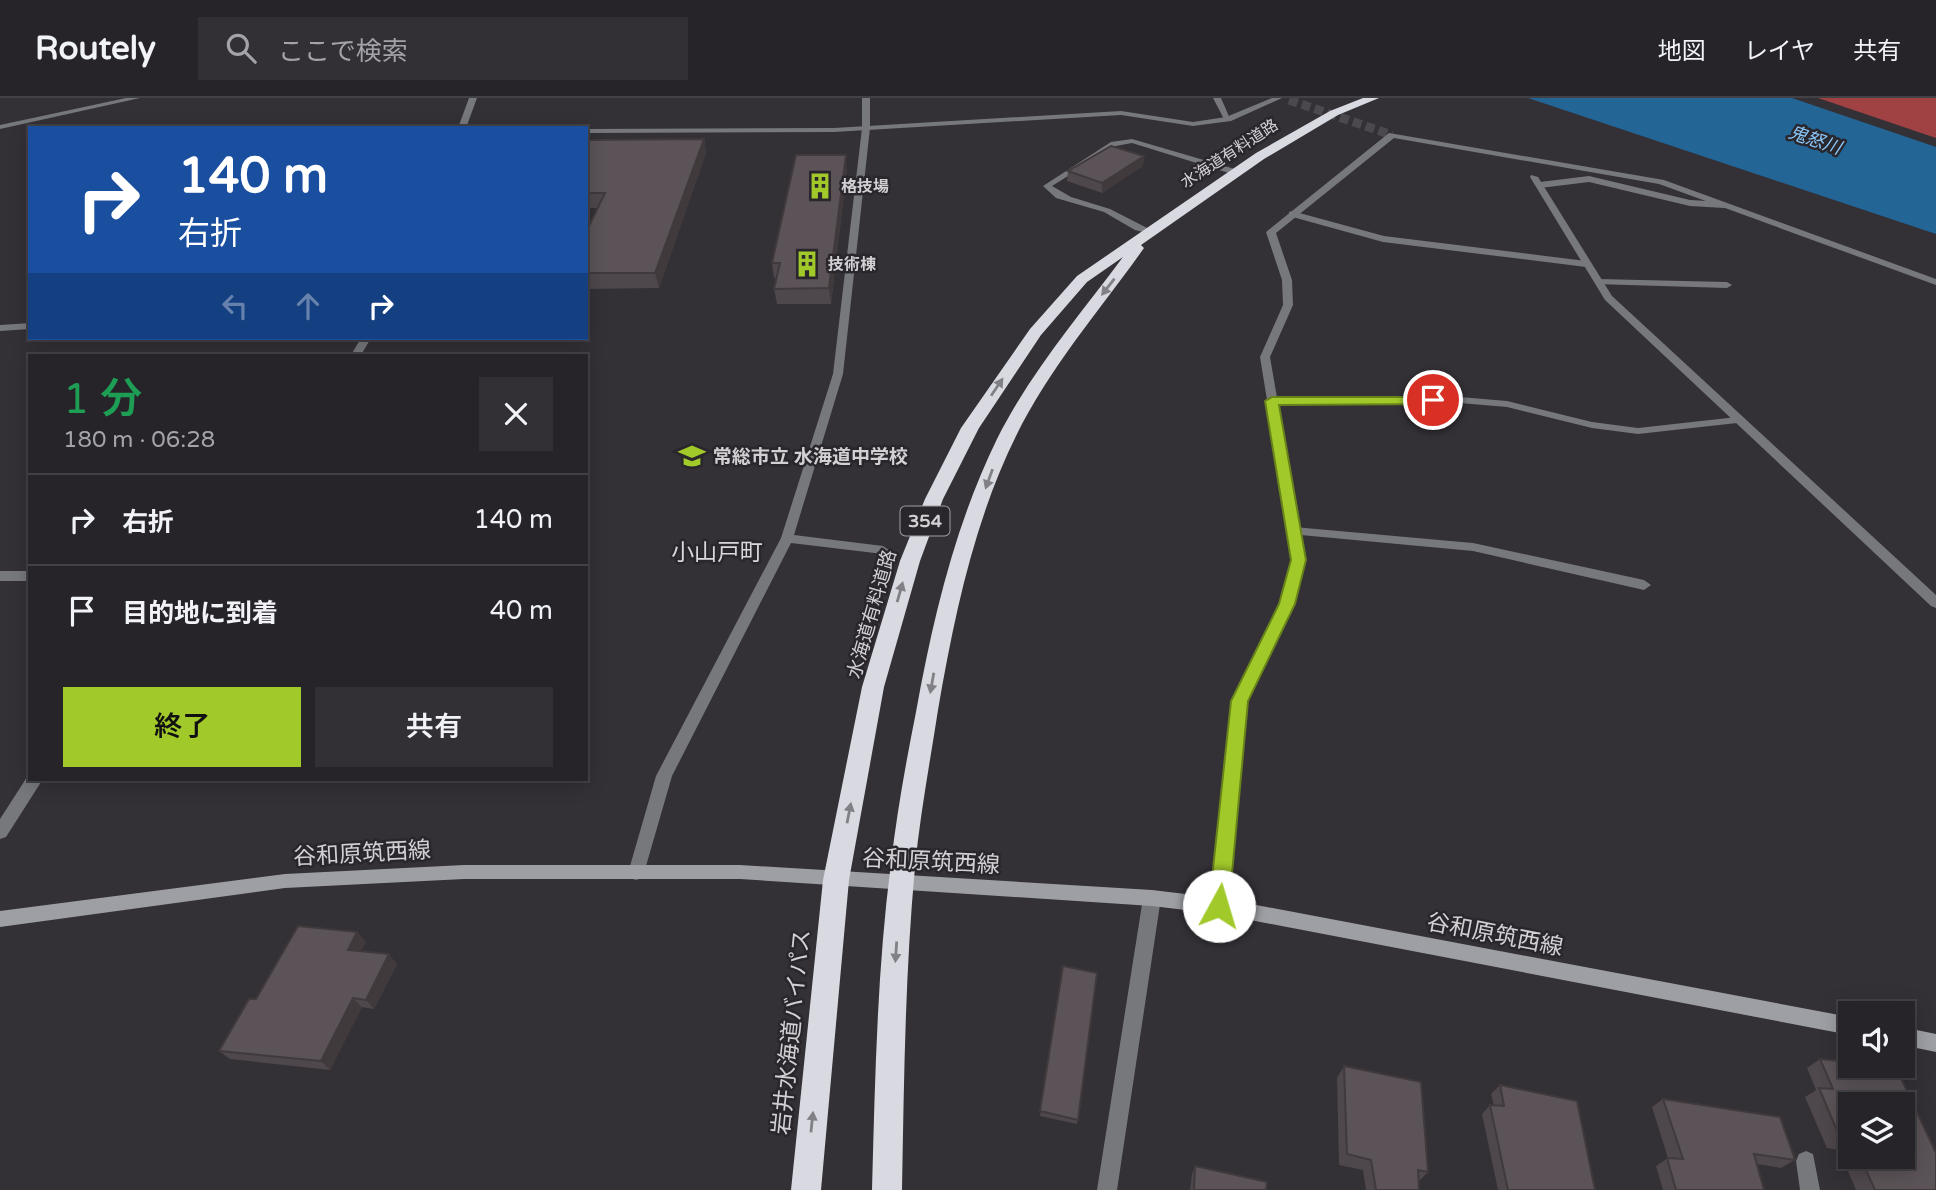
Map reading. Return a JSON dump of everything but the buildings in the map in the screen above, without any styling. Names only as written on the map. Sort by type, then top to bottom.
[{"type":"highway","name":"水海道有料道路","points":[[836,880],[873,687],[909,561],[933,499],[970,428],[1035,332],[1082,279],[1148,232],[1235,172],[1325,118],[1373,98]]},
{"type":"highway","name":"水海道有料道路","points":[[901,884],[912,802],[945,615],[989,478],[1038,381],[1148,232]]},
{"type":"highway","name":"岩井水海道バイパス","points":[[806,1190],[836,880]]},
{"type":"highway","name":"354","points":[[887,1190],[890,1046],[901,884]]},
{"type":"main road","name":"谷和原筑西線","points":[[0,919],[285,881],[464,872],[740,872],[1152,898],[1219,906],[1838,1025]]},
{"type":"main road","points":[[1915,1039],[1936,1043]]},
{"type":"street","points":[[0,127],[136,98]]},
{"type":"street","points":[[463,126],[473,98]]},
{"type":"street","points":[[636,873],[664,776],[787,538],[838,373],[866,128],[866,98]]},
{"type":"street","points":[[1217,98],[1228,119]]},
{"type":"street","points":[[588,131],[866,128],[1121,113],[1193,124],[1228,119],[1278,98]]},
{"type":"street","points":[[1219,906],[1239,701],[1287,604],[1299,560],[1265,357],[1288,305],[1287,280],[1271,232],[1392,135],[1661,183],[1936,282]]},
{"type":"street","points":[[1148,232],[1132,228],[1113,213],[1055,194],[1047,186],[1114,144],[1132,141],[1235,172]]},
{"type":"street","points":[[1724,205],[1690,203],[1588,179],[1537,181],[1608,298],[1936,603]]},
{"type":"street","points":[[1292,214],[1383,239],[1586,264]]},
{"type":"street","points":[[1598,282],[1727,285]]},
{"type":"street","points":[[0,328],[28,326]]},
{"type":"street","points":[[1272,401],[1460,400],[1507,404],[1592,425],[1638,431],[1737,420]]},
{"type":"street","points":[[1294,531],[1473,547],[1644,585]]},
{"type":"street","points":[[787,538],[883,550]]},
{"type":"street","points":[[0,576],[28,576]]},
{"type":"street","points":[[0,832],[34,781]]},
{"type":"street","points":[[1107,1190],[1152,898]]},
{"type":"street","points":[[1806,1161],[1810,1190]]},
{"type":"shaded area","points":[[1818,98],[1936,98],[1936,138]]},
{"type":"water","name":"鬼怒川","points":[[1528,98],[1792,98],[1936,147],[1936,234]]},
{"type":"tunnel","points":[[1289,100],[1392,135]]},
{"type":"place","name":"格技場","points":[[820,186]]},
{"type":"place","name":"技術棟","points":[[807,264]]},
{"type":"place","name":"常総市立 水海道中学校","points":[[692,456]]},
{"type":"district","name":"小山戸町","points":[[717,552]]},
{"type":"route","points":[[1219,906],[1239,701],[1287,604],[1299,560],[1272,401],[1433,400]]}]
